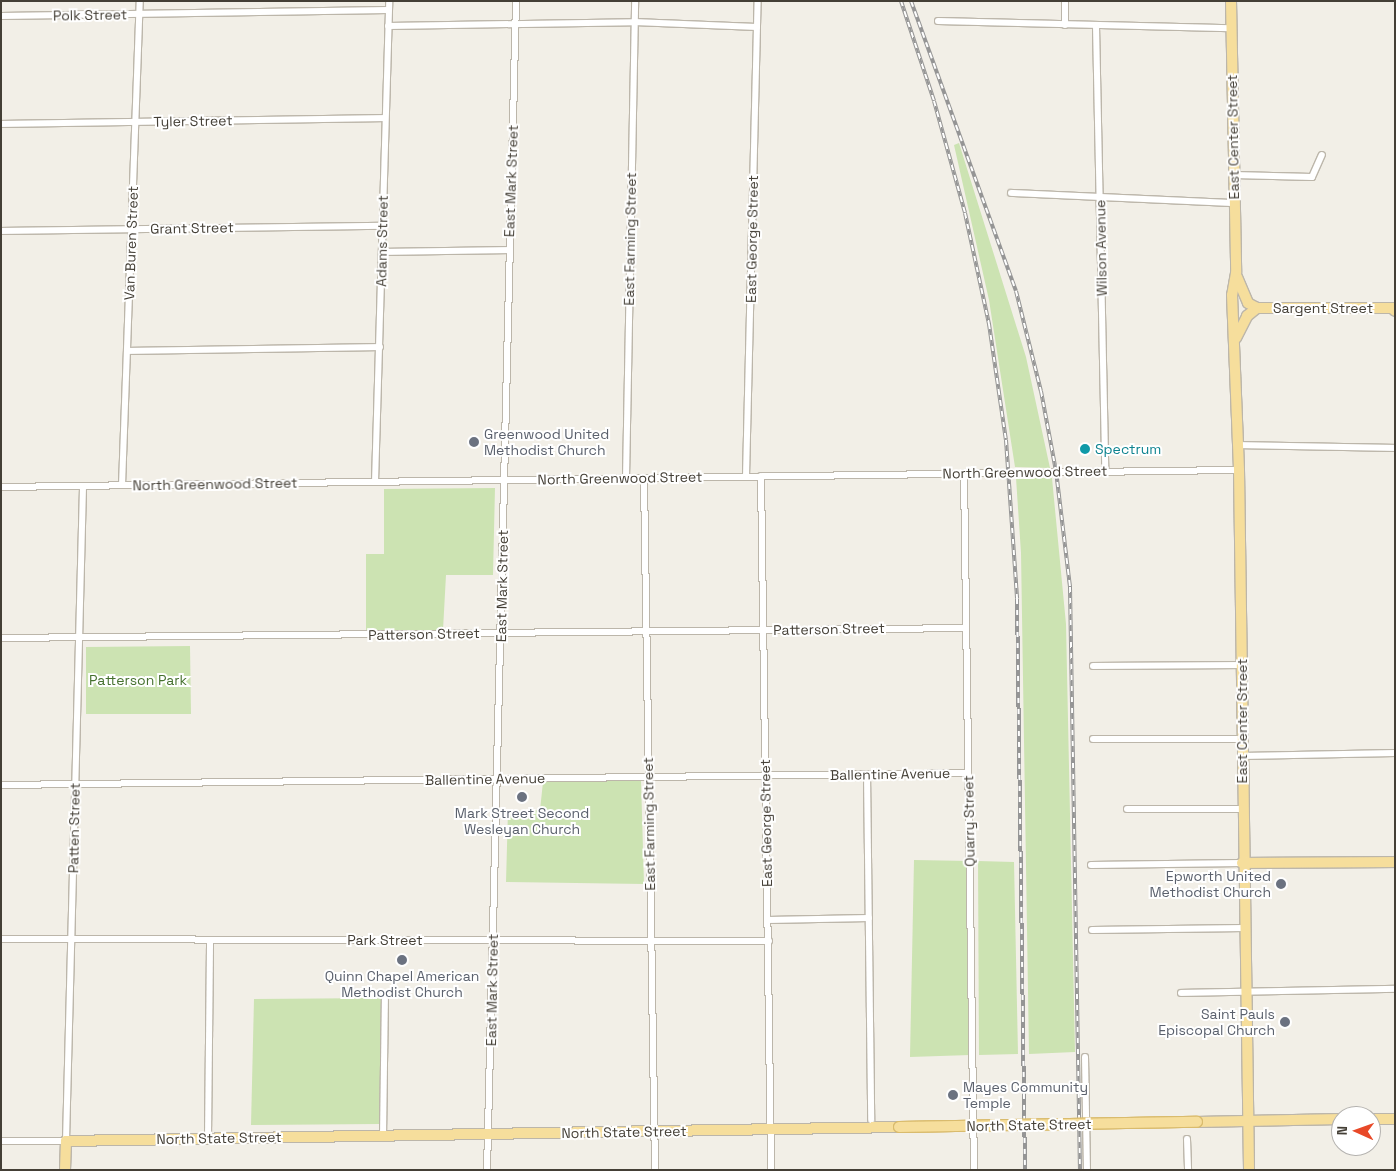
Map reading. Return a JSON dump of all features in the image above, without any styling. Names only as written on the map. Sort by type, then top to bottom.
[{"type":"main road","name":"East Center Street","points":[[1231,1],[1236,273],[1232,295],[1236,339],[1239,470],[1242,863],[1249,1170]]},
{"type":"main road","name":"East Center Street","points":[[1236,273],[1241,293],[1248,303],[1257,308]]},
{"type":"main road","name":"Sargent Street","points":[[1236,339],[1248,316],[1257,308],[1394,308]]},
{"type":"main road","points":[[1242,863],[1395,862]]},
{"type":"main road","name":"North State Street","points":[[66,1141],[208,1137],[383,1136],[1331,1119]]},
{"type":"main road","points":[[1381,1119],[1395,1119]]},
{"type":"main road","name":"Patten Street","points":[[65,1170],[66,1141]]},
{"type":"street","name":"Van Buren Street","points":[[122,486],[140,1]]},
{"type":"street","name":"Adams Street","points":[[375,482],[389,1]]},
{"type":"street","name":"East Mark Street","points":[[487,1170],[516,1]]},
{"type":"street","name":"East Farming Street","points":[[626,478],[635,1]]},
{"type":"street","name":"East George Street","points":[[746,476],[758,1]]},
{"type":"street","points":[[1065,1],[1065,25]]},
{"type":"street","name":"Polk Street","points":[[1,16],[388,10]]},
{"type":"street","points":[[938,21],[1231,28]]},
{"type":"street","points":[[388,26],[515,22],[634,22],[757,27]]},
{"type":"street","name":"Wilson Avenue","points":[[1096,26],[1104,471]]},
{"type":"street","name":"Tyler Street","points":[[1,124],[386,118]]},
{"type":"street","points":[[1234,176],[1312,178],[1322,155]]},
{"type":"street","points":[[1011,193],[1234,203]]},
{"type":"street","name":"Grant Street","points":[[1,231],[382,226]]},
{"type":"street","points":[[382,252],[509,250]]},
{"type":"street","points":[[127,350],[380,347]]},
{"type":"street","points":[[1238,445],[1395,448]]},
{"type":"street","name":"North Greenwood Street","points":[[1,487],[1239,470]]},
{"type":"street","name":"Quarry Street","points":[[964,473],[974,1170]]},
{"type":"street","name":"East George Street","points":[[761,476],[771,1170]]},
{"type":"street","name":"East Farming Street","points":[[644,478],[655,1170]]},
{"type":"street","name":"Patten Street","points":[[66,1141],[83,486]]},
{"type":"street","name":"Patterson Street","points":[[1,638],[966,628]]},
{"type":"street","points":[[1093,666],[1241,665]]},
{"type":"street","points":[[1093,740],[1242,739]]},
{"type":"street","points":[[1242,756],[1395,753]]},
{"type":"street","name":"Ballentine Avenue","points":[[1,785],[968,773]]},
{"type":"street","points":[[867,774],[871,1120]]},
{"type":"street","points":[[1127,810],[1242,809]]},
{"type":"street","points":[[1091,865],[1242,863]]},
{"type":"street","points":[[768,920],[869,918]]},
{"type":"street","points":[[1092,930],[1244,928]]},
{"type":"street","name":"Park Street","points":[[1,939],[769,941]]},
{"type":"street","points":[[208,1137],[210,940]]},
{"type":"street","points":[[1181,993],[1395,989]]},
{"type":"street","points":[[383,1136],[385,999]]},
{"type":"street","points":[[1084,1057],[1087,1170]]},
{"type":"street","points":[[1187,1139],[1188,1170]]},
{"type":"street","name":"North State Street","points":[[1,1141],[66,1141]]},
{"type":"green space","points":[[959,143],[1026,357],[1050,468],[1015,467],[989,300],[954,145]]},
{"type":"green space","points":[[1016,478],[1052,478],[1066,624],[1075,1052],[1029,1054],[1021,553]]},
{"type":"green space","points":[[495,488],[493,575],[446,575],[443,630],[366,631],[366,554],[384,554],[384,489]]},
{"type":"green space","name":"Patterson Park","points":[[190,646],[191,714],[86,714],[86,647]]},
{"type":"green space","points":[[641,780],[644,884],[506,882],[508,810],[540,810],[543,782]]},
{"type":"green space","points":[[914,860],[970,861],[970,1055],[910,1057]]},
{"type":"green space","points":[[978,861],[1014,862],[1018,1054],[979,1055]]},
{"type":"green space","points":[[382,998],[379,1124],[251,1125],[254,999]]},
{"type":"railway","points":[[901,1],[934,101],[965,213],[989,324],[1006,440],[1017,599],[1025,1170]]},
{"type":"railway","points":[[911,1],[1016,291],[1041,391],[1056,471],[1070,587],[1080,1170]]},
{"type":"place","name":"Greenwood United Methodist Church","points":[[474,442]]},
{"type":"place","name":"Spectrum","points":[[1085,449]]},
{"type":"place","name":"Mark Street Second Wesleyan Church","points":[[522,797]]},
{"type":"place","name":"Epworth United Methodist Church","points":[[1281,884]]},
{"type":"place","name":"Quinn Chapel American Methodist Church","points":[[402,960]]},
{"type":"place","name":"Saint Pauls Episcopal Church","points":[[1285,1022]]},
{"type":"place","name":"Mayes Community Temple","points":[[953,1095]]}]
